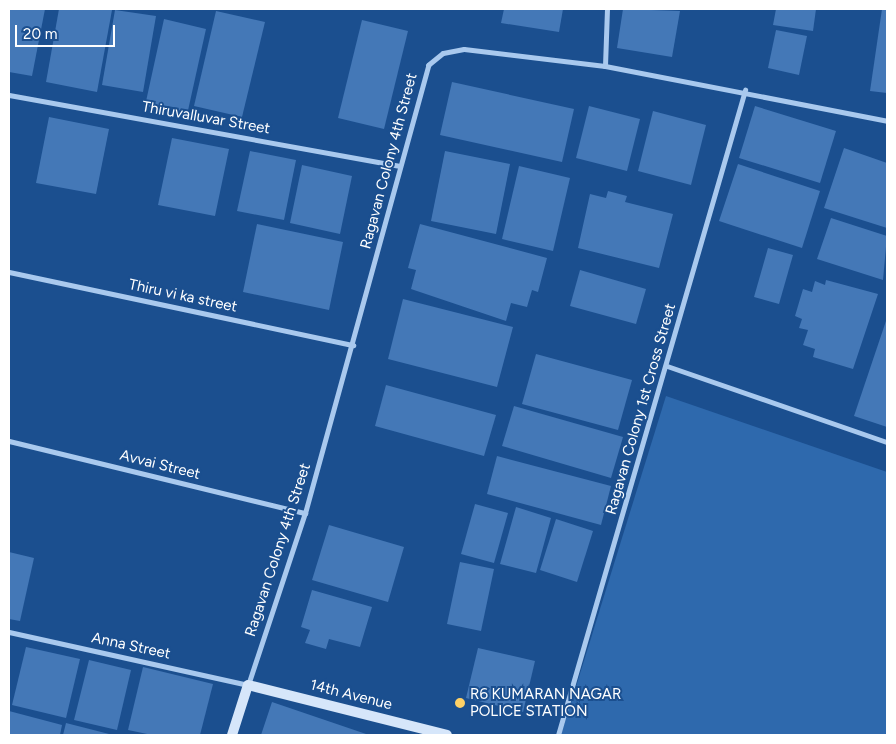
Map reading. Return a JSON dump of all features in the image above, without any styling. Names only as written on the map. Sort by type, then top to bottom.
[{"type":"street","points":[[605,66],[607,9]]},
{"type":"street","name":"Ragavan Colony 4th Street","points":[[248,685],[305,513],[353,345],[399,166],[428,65],[443,53],[464,49],[605,66],[745,90],[887,121]]},
{"type":"street","name":"Ragavan Colony 1st Cross Street","points":[[558,735],[667,366],[745,90]]},
{"type":"street","name":"Thiruvalluvar Street","points":[[9,95],[399,166]]},
{"type":"street","name":"Thiru vi ka street","points":[[9,272],[353,345]]},
{"type":"street","points":[[667,366],[887,442]]},
{"type":"street","name":"Avvai Street","points":[[9,441],[305,513]]},
{"type":"street","name":"Anna Street","points":[[9,632],[248,685]]},
{"type":"street","points":[[232,735],[248,685]]},
{"type":"street","name":"14th Avenue","points":[[248,685],[447,735]]},
{"type":"shaded area","points":[[666,396],[887,472],[887,735],[561,735]]},
{"type":"building","points":[[9,9],[45,9],[32,76],[9,72]]},
{"type":"building","points":[[59,9],[112,10],[97,92],[46,82]]},
{"type":"building","points":[[504,9],[563,9],[559,32],[501,23]]},
{"type":"building","points":[[623,9],[680,11],[672,57],[617,48]]},
{"type":"building","points":[[776,9],[816,9],[813,31],[773,25]]},
{"type":"building","points":[[882,9],[887,9],[887,93],[870,91]]},
{"type":"building","points":[[115,10],[156,16],[143,92],[102,85]]},
{"type":"building","points":[[216,11],[265,22],[242,117],[194,106]]},
{"type":"building","points":[[164,19],[206,29],[187,115],[145,106]]},
{"type":"building","points":[[362,20],[408,31],[384,129],[338,118]]},
{"type":"building","points":[[776,30],[807,36],[799,75],[768,68]]},
{"type":"building","points":[[452,82],[574,109],[562,162],[440,135]]},
{"type":"building","points":[[589,106],[640,119],[627,171],[576,158]]},
{"type":"building","points":[[755,106],[836,131],[820,183],[739,158]]},
{"type":"building","points":[[653,111],[706,125],[691,185],[638,171]]},
{"type":"building","points":[[49,117],[109,129],[96,194],[36,183]]},
{"type":"building","points":[[172,138],[229,149],[215,216],[158,205]]},
{"type":"building","points":[[844,148],[887,163],[887,228],[824,208]]},
{"type":"building","points":[[250,151],[296,160],[284,220],[237,211]]},
{"type":"building","points":[[445,151],[510,164],[496,234],[431,221]]},
{"type":"building","points":[[738,164],[820,191],[802,248],[719,221]]},
{"type":"building","points":[[302,165],[352,176],[340,234],[290,223]]},
{"type":"building","points":[[519,166],[570,178],[553,251],[502,239]]},
{"type":"building","points":[[608,191],[627,196],[625,202],[673,214],[659,268],[578,248],[590,194],[606,198]]},
{"type":"building","points":[[831,218],[887,236],[883,280],[817,259]]},
{"type":"building","points":[[257,224],[343,242],[329,310],[243,292]]},
{"type":"building","points":[[420,224],[547,258],[538,292],[532,290],[527,307],[511,303],[506,321],[411,289],[416,270],[408,268]]},
{"type":"building","points":[[768,248],[793,255],[779,304],[754,297]]},
{"type":"building","points":[[580,270],[646,289],[636,324],[570,306]]},
{"type":"building","points":[[826,280],[878,294],[853,369],[813,357],[815,349],[803,345],[808,330],[799,328],[802,319],[795,316],[803,289],[812,292],[815,281],[825,285]]},
{"type":"building","points":[[403,299],[513,327],[497,387],[388,359]]},
{"type":"building","points":[[887,318],[887,427],[854,416]]},
{"type":"building","points":[[536,354],[632,380],[618,430],[522,404]]},
{"type":"building","points":[[386,385],[496,415],[484,456],[375,426]]},
{"type":"building","points":[[514,406],[623,437],[611,478],[502,446]]},
{"type":"building","points":[[497,456],[611,486],[601,525],[487,494]]},
{"type":"building","points":[[475,504],[508,513],[494,563],[461,554]]},
{"type":"building","points":[[516,507],[551,518],[536,573],[500,564]]},
{"type":"building","points":[[556,519],[593,531],[577,582],[540,570]]},
{"type":"building","points":[[329,525],[404,547],[388,602],[312,580]]},
{"type":"building","points":[[9,552],[34,558],[20,621],[9,619]]},
{"type":"building","points":[[460,562],[494,569],[481,631],[447,624]]},
{"type":"building","points":[[312,590],[372,607],[360,647],[329,639],[326,649],[305,643],[310,630],[301,627]]},
{"type":"building","points":[[26,647],[80,659],[66,718],[12,705]]},
{"type":"building","points":[[478,648],[535,661],[523,712],[466,698]]},
{"type":"building","points":[[89,660],[131,670],[117,730],[74,720]]},
{"type":"building","points":[[143,667],[213,684],[200,735],[152,735],[128,730]]},
{"type":"building","points":[[272,702],[369,735],[261,735]]},
{"type":"building","points":[[9,711],[62,725],[60,735],[9,735]]},
{"type":"building","points":[[66,723],[113,735],[63,735]]},
{"type":"place","name":"R6 KUMARAN NAGAR POLICE STATION","points":[[460,703]]}]
